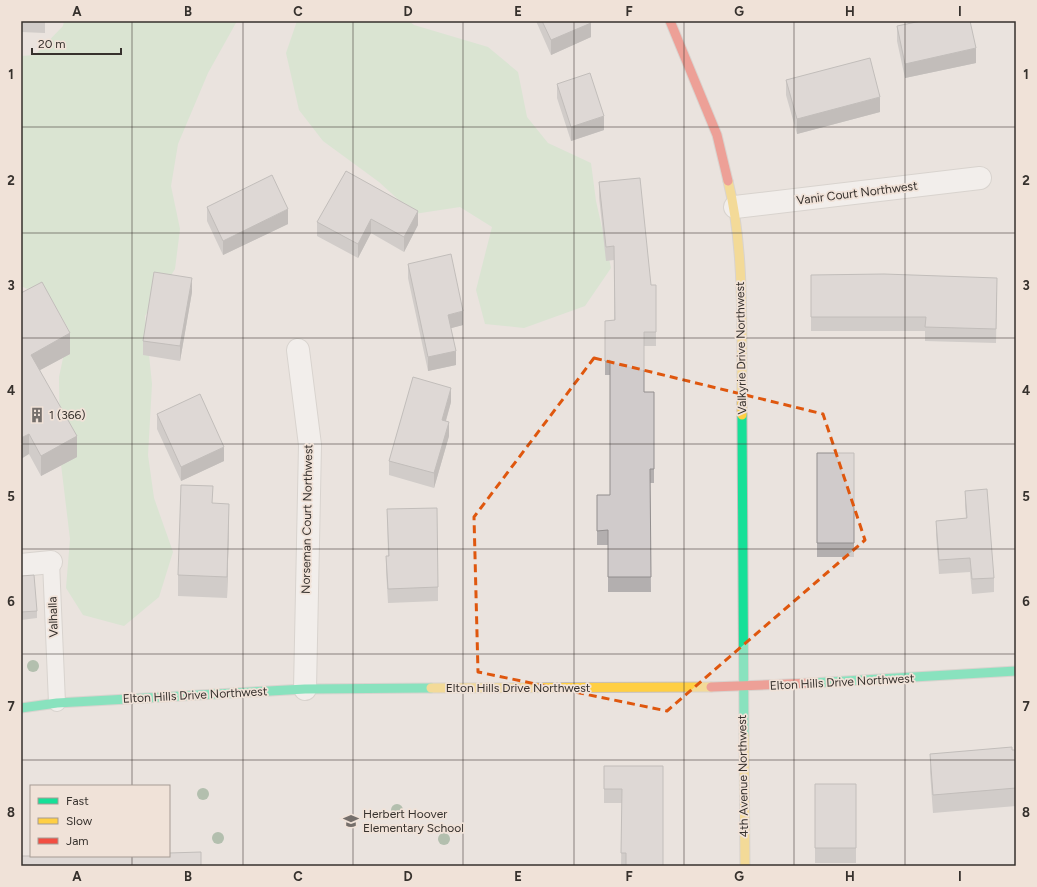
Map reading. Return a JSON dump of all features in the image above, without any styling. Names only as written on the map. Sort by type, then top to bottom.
[{"type":"main road","name":"Valkyrie Drive Northwest","points":[[670,21],[699,88],[717,135],[735,207],[741,293],[742,687]]},
{"type":"main road","name":"Elton Hills Drive Northwest","points":[[21,708],[57,703],[305,689],[742,687],[1016,671]]},
{"type":"main road","name":"4th Avenue Northwest","points":[[742,687],[745,866]]},
{"type":"street","name":"Vanir Court Northwest","points":[[735,207],[980,178]]},
{"type":"street","name":"Norseman Court Northwest","points":[[298,350],[310,445],[305,689]]},
{"type":"street","name":"Valhalla","points":[[21,565],[51,562]]},
{"type":"lane","name":"Valhalla","points":[[51,562],[57,703]]},
{"type":"highlighted area","points":[[594,358],[823,414],[865,540],[667,711],[478,672],[474,517]]},
{"type":"green space","points":[[64,21],[237,21],[208,73],[178,144],[171,186],[180,229],[175,269],[145,316],[152,384],[148,455],[154,498],[173,552],[159,597],[124,626],[83,615],[66,588],[70,539],[60,456],[59,377],[69,330],[52,300],[21,286],[21,56],[35,55],[63,26]]},
{"type":"green space","points":[[297,21],[409,21],[414,25],[488,47],[518,72],[527,117],[548,143],[591,163],[596,201],[611,268],[585,306],[524,328],[485,324],[476,290],[492,227],[460,207],[414,214],[379,182],[323,141],[299,110],[286,53]]},
{"type":"building","points":[[542,21],[590,21],[591,23],[551,40]]},
{"type":"building","points":[[921,21],[970,21],[976,48],[905,64],[897,26]]},
{"type":"building","points":[[870,58],[880,97],[797,119],[786,80]]},
{"type":"building","points":[[590,73],[604,116],[571,127],[557,84]]},
{"type":"building","points":[[346,171],[418,211],[404,237],[371,219],[358,244],[317,222]]},
{"type":"building","points":[[272,175],[288,209],[223,241],[207,207]]},
{"type":"building","points":[[640,178],[651,285],[656,285],[656,332],[644,332],[644,392],[654,392],[654,469],[650,469],[651,577],[608,577],[608,530],[597,531],[597,495],[610,495],[610,360],[605,361],[605,321],[615,320],[614,246],[606,247],[599,182]]},
{"type":"building","points":[[451,254],[463,311],[448,315],[456,351],[428,357],[408,264]]},
{"type":"building","points":[[154,272],[192,278],[180,346],[143,341]]},
{"type":"building","points":[[884,274],[997,278],[996,329],[925,327],[926,317],[811,317],[811,275]]},
{"type":"building","name":"1 (366)","points":[[42,282],[70,333],[31,355],[77,436],[41,456],[29,434],[21,438],[21,293]]},
{"type":"building","points":[[413,377],[451,388],[442,420],[449,422],[434,473],[389,461]]},
{"type":"building","points":[[200,394],[224,447],[181,467],[157,414]]},
{"type":"building","points":[[817,453],[854,453],[854,543],[817,543]]},
{"type":"building","points":[[181,485],[213,486],[212,503],[229,504],[227,577],[178,575]]},
{"type":"building","points":[[987,489],[994,578],[972,579],[970,558],[939,560],[936,521],[967,518],[965,491]]},
{"type":"building","points":[[437,508],[438,587],[388,589],[386,556],[389,556],[387,509]]},
{"type":"building","points":[[34,575],[37,611],[21,612],[21,576]]},
{"type":"building","points":[[1012,747],[1012,750],[1016,750],[1016,788],[933,795],[930,754]]},
{"type":"building","points":[[604,766],[663,766],[663,866],[626,866],[626,853],[621,853],[622,789],[604,789]]},
{"type":"building","points":[[815,784],[856,784],[856,848],[815,848]]},
{"type":"building","points":[[201,852],[201,866],[21,866],[21,856],[170,857],[170,853]]},
{"type":"traffic: fast","points":[[742,415],[744,735]]},
{"type":"traffic: fast","points":[[811,683],[1016,671]]},
{"type":"traffic: fast","points":[[21,708],[57,703],[305,689],[431,688]]},
{"type":"traffic: slow","points":[[728,181],[734,209],[740,267],[742,415]]},
{"type":"traffic: slow","points":[[431,688],[711,687]]},
{"type":"traffic: slow","points":[[744,735],[745,866]]},
{"type":"traffic: jam","points":[[670,21],[717,135],[728,181]]},
{"type":"traffic: jam","points":[[711,687],[811,683]]},
{"type":"place","name":"1 (366)","points":[[37,415]]},
{"type":"place","name":"Herbert Hoover Elementary School","points":[[351,821]]}]
